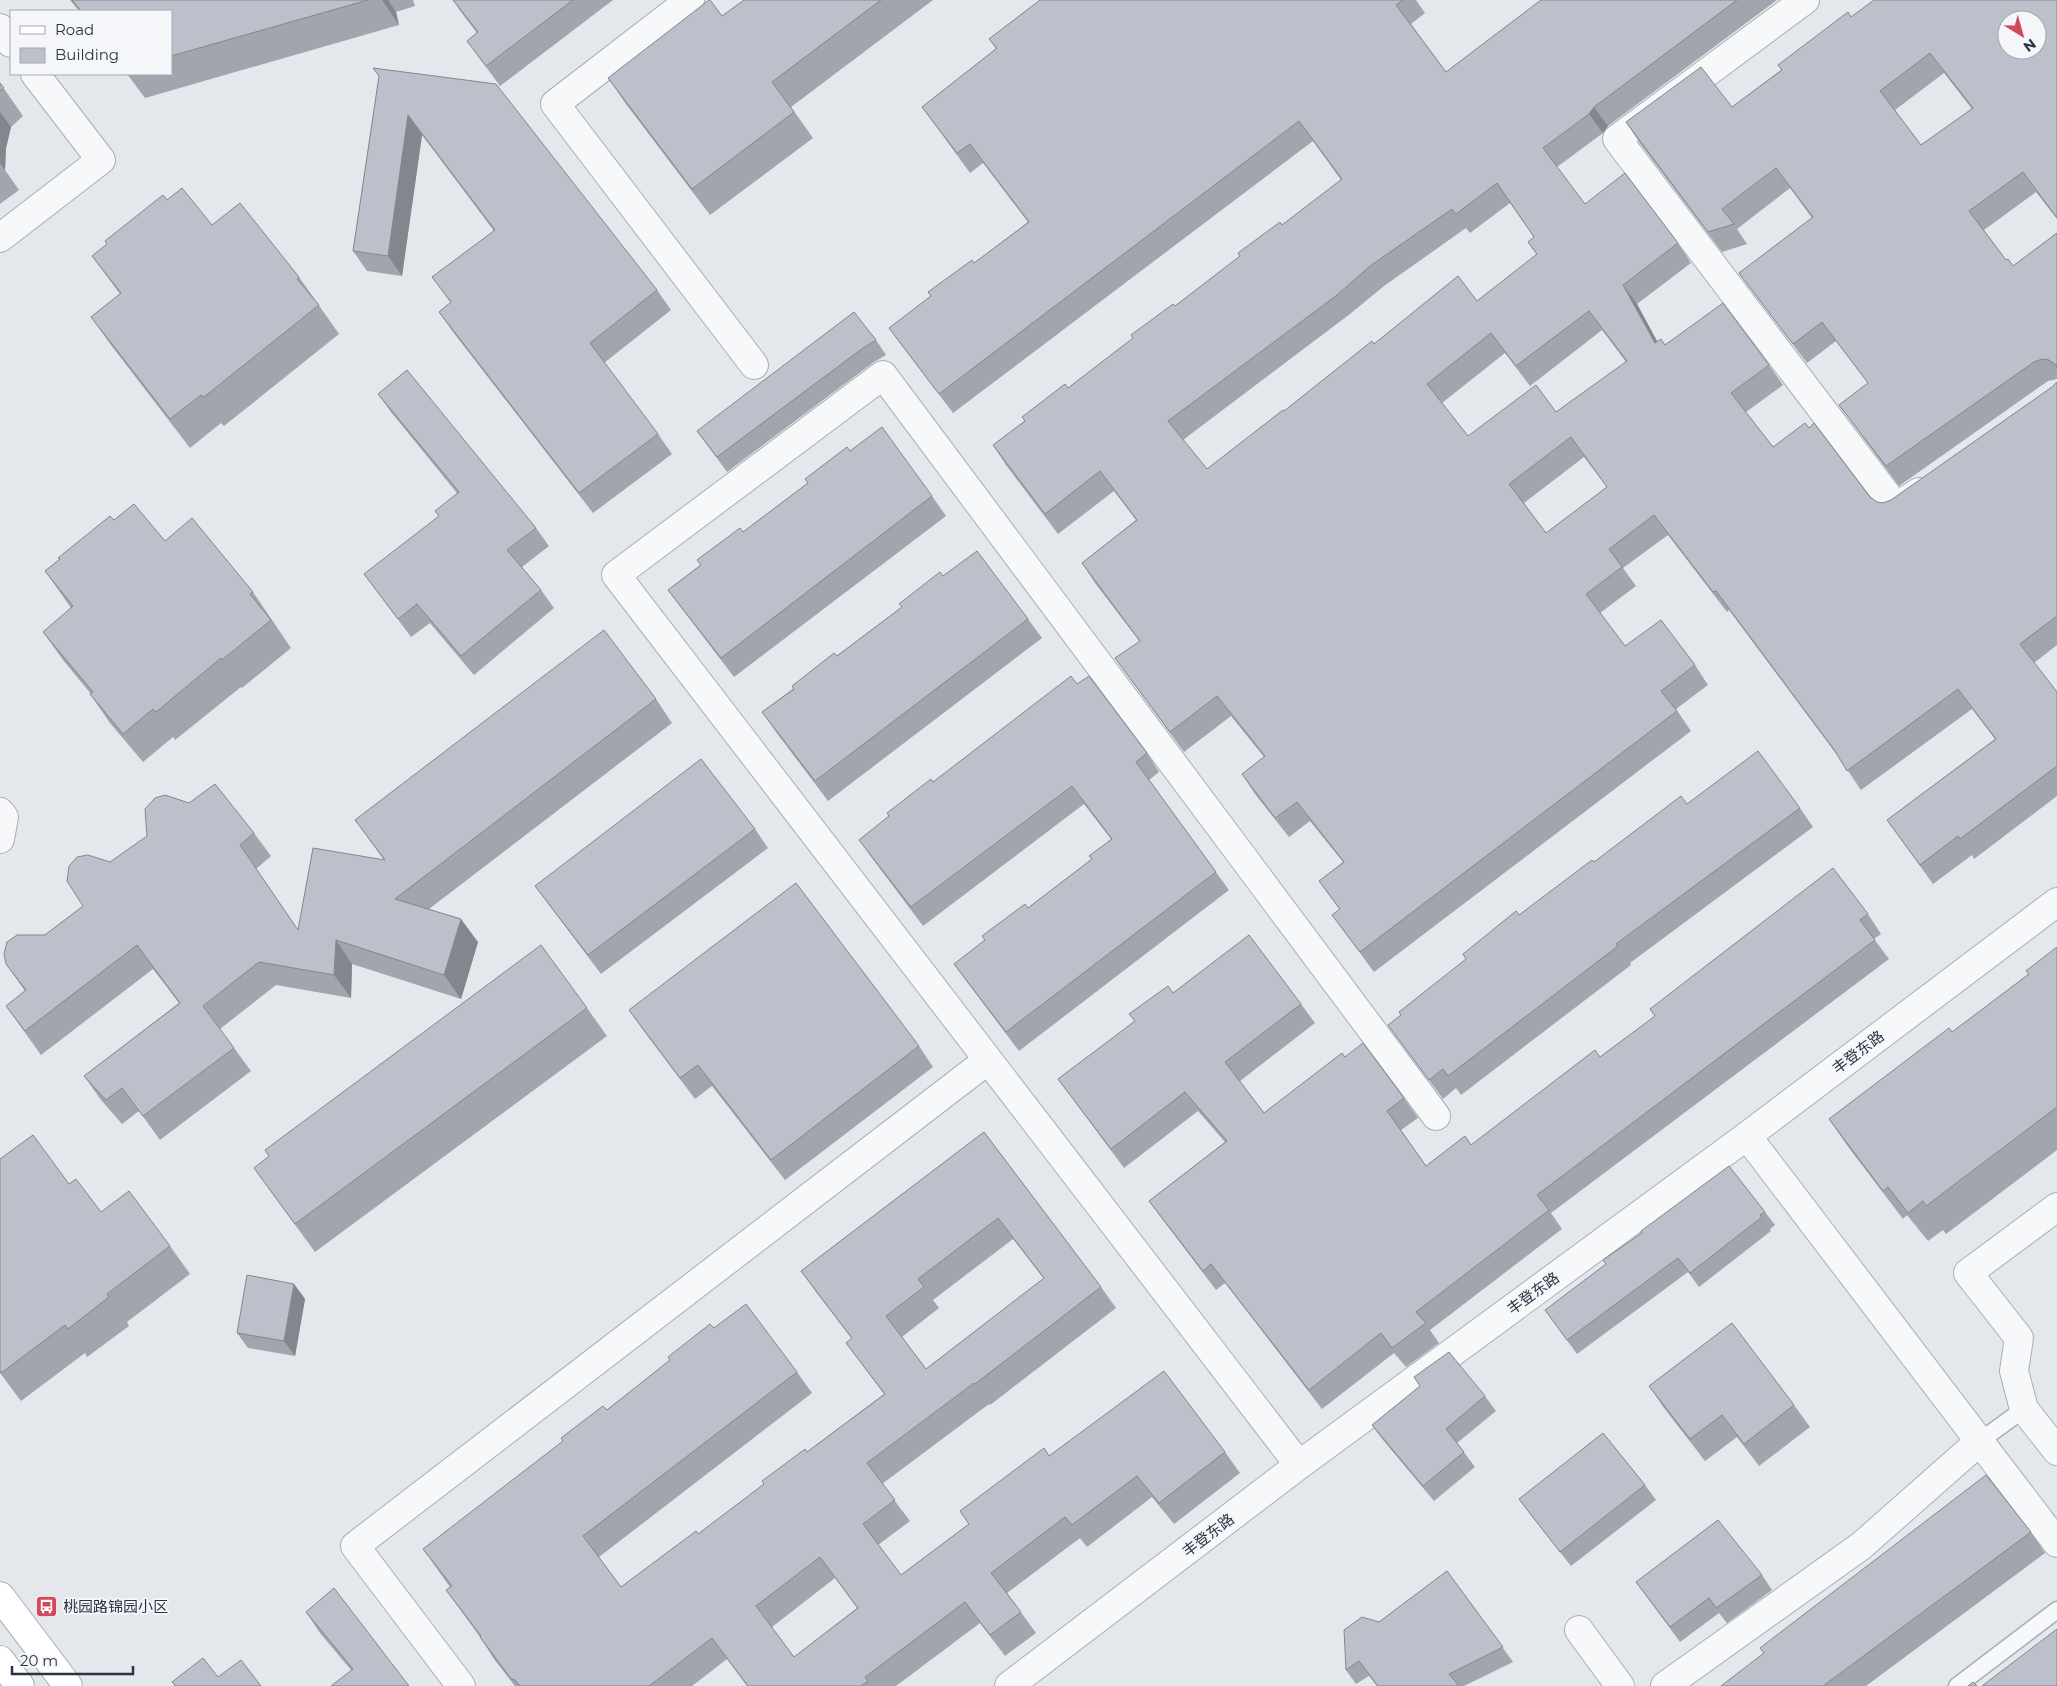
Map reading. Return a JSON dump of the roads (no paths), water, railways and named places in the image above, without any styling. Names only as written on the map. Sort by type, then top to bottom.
[{"type":"main road","points":[[0,1596],[68,1686]]},
{"type":"main road","points":[[0,1660],[20,1686]]},
{"type":"street","points":[[690,0],[555,104],[754,365]]},
{"type":"street","points":[[1805,0],[1617,139],[1896,507],[1936,479]]},
{"type":"street","points":[[0,28],[10,42]]},
{"type":"street","points":[[0,238],[101,160],[36,75]]},
{"type":"street","points":[[1299,1465],[616,576],[883,375],[1436,1116]]},
{"type":"street","points":[[0,812],[4,816],[0,839]]},
{"type":"street","name":"丰登东路","points":[[1009,1686],[1299,1465],[1747,1136],[2057,902]]},
{"type":"street","points":[[461,1686],[355,1546],[988,1060]]},
{"type":"street","points":[[1747,1136],[2057,1543]]},
{"type":"street","points":[[2057,1207],[1968,1273],[2019,1338],[2014,1371],[2024,1409],[2057,1451]]},
{"type":"street","points":[[1665,1686],[1861,1546],[1980,1441]]},
{"type":"street","points":[[1579,1630],[1620,1686]]},
{"type":"lane","points":[[1980,1441],[2024,1409]]},
{"type":"lane","points":[[1957,1686],[2057,1610]]},
{"type":"place","name":"桃园路锦园小区","points":[[47,1606]]}]
